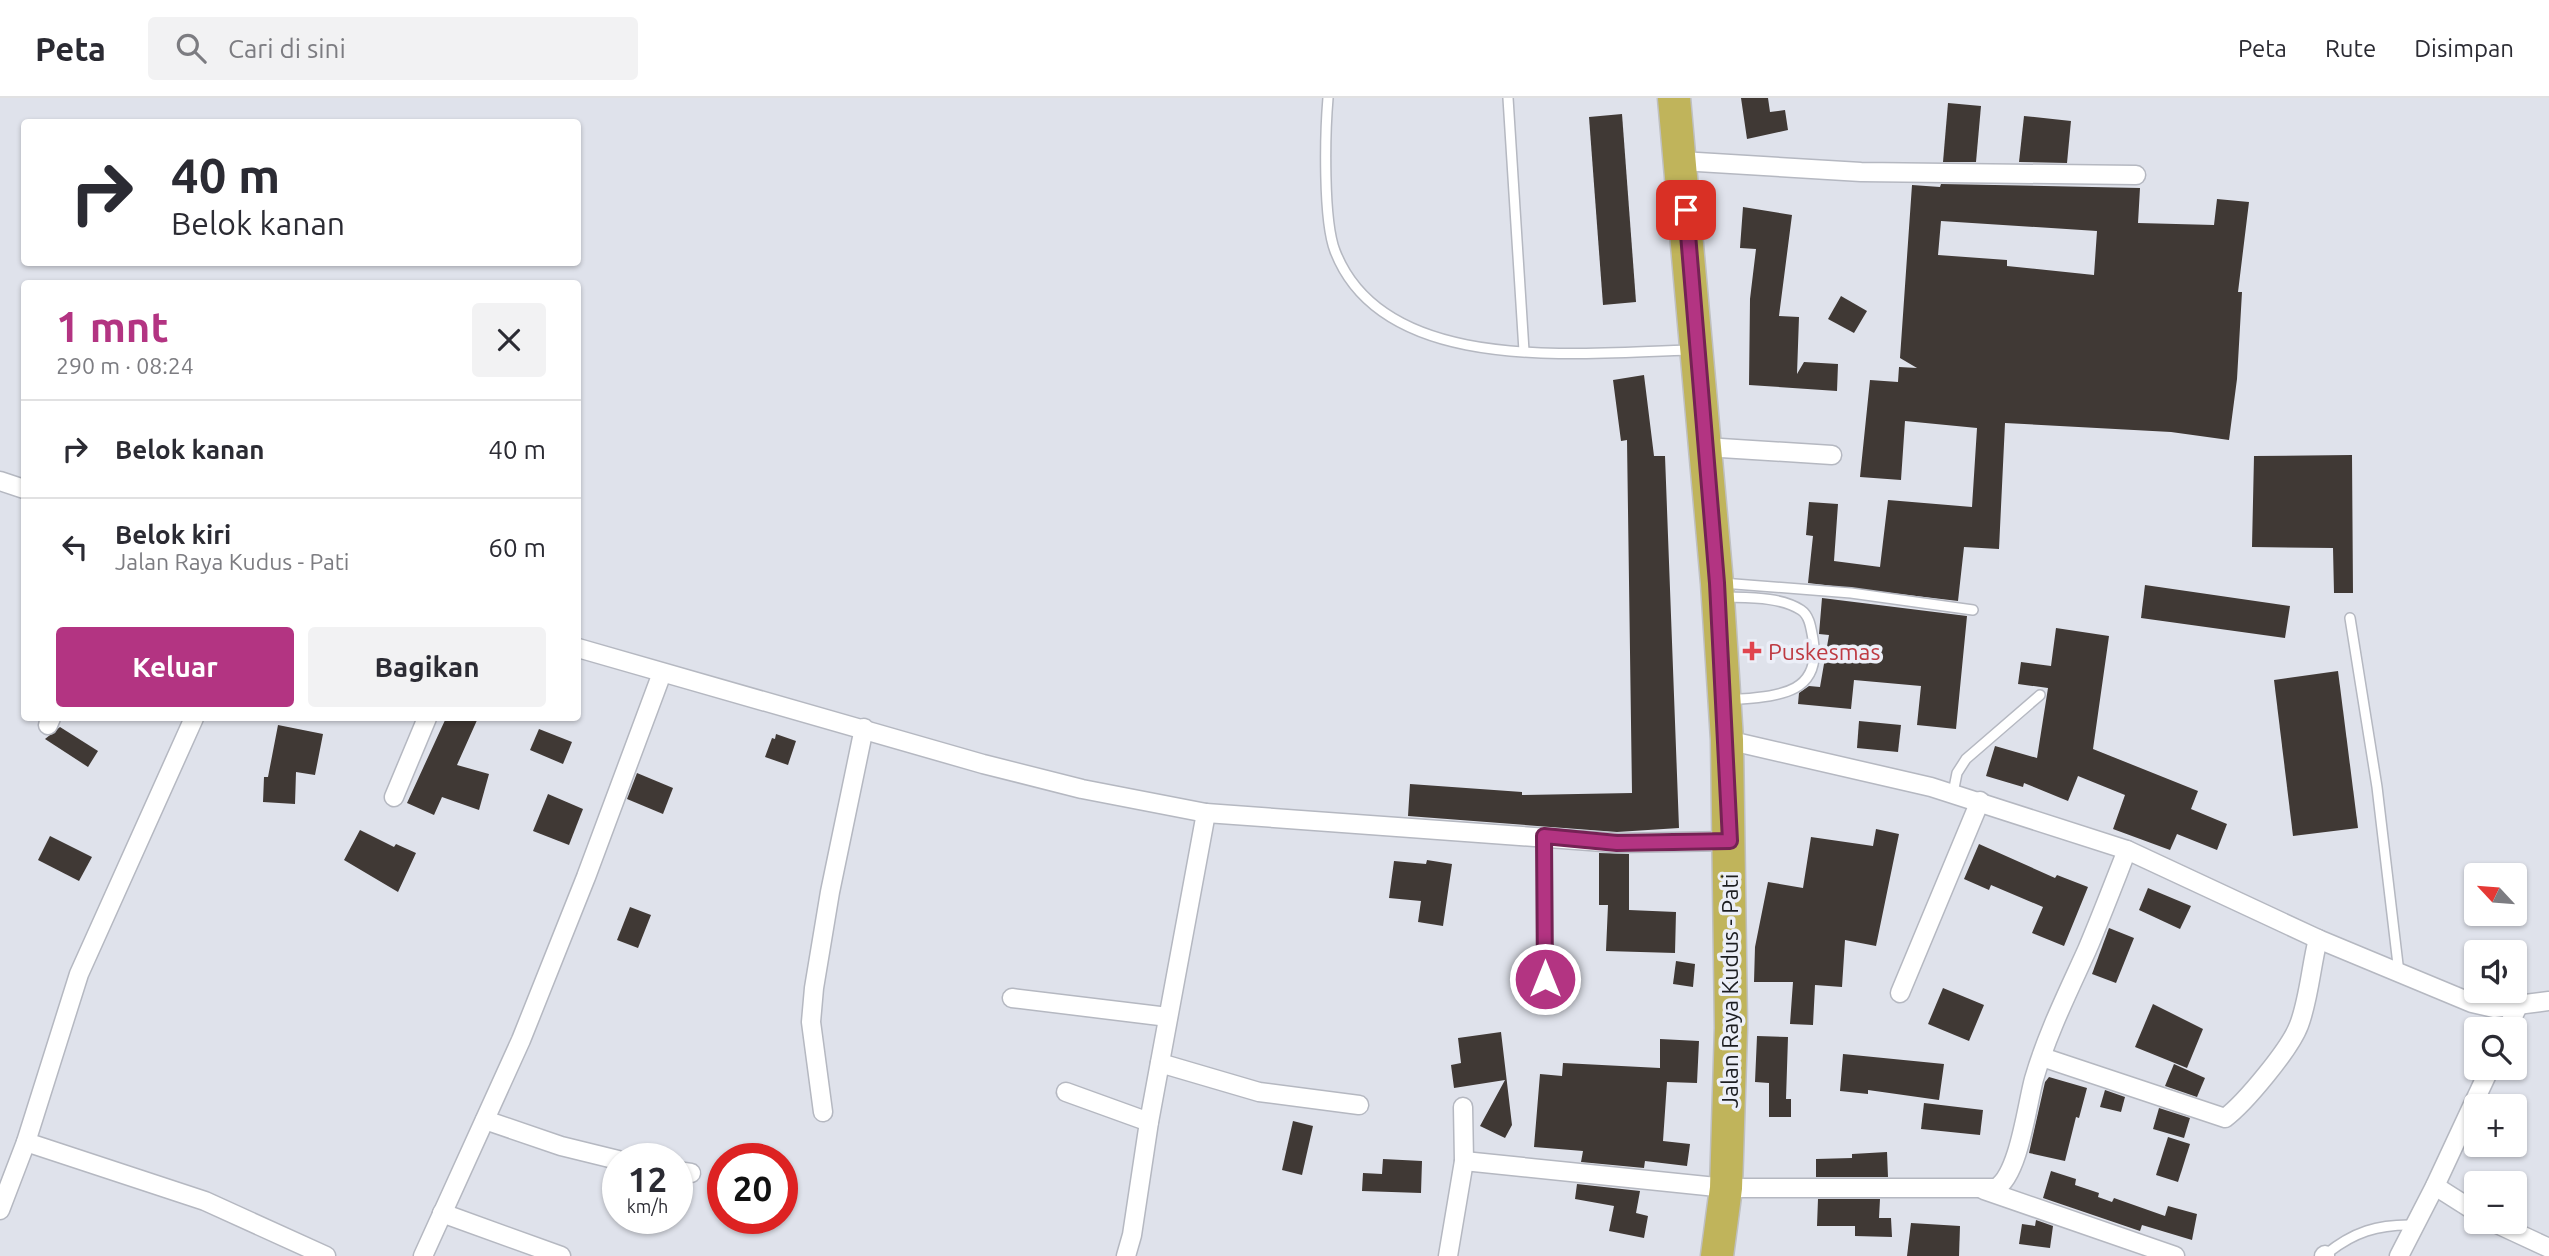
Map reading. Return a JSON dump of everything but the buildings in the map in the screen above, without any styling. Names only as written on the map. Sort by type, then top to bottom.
[{"type":"highway","name":"Jalan Raya Kudus - Pati","points":[[1674,98],[1718,590],[1727,740],[1731,1028],[1726,1188],[1717,1256]]},
{"type":"street","points":[[1681,161],[1861,172],[2136,175]]},
{"type":"street","points":[[1705,447],[1832,455]]},
{"type":"street","points":[[0,481],[21,488]]},
{"type":"street","points":[[581,649],[1082,789],[1206,813],[1617,843],[1730,841]]},
{"type":"street","points":[[422,1256],[521,1040],[586,877],[662,673]]},
{"type":"street","points":[[0,1210],[6,1175],[26,1142],[79,974],[193,721]]},
{"type":"street","points":[[394,797],[426,721]]},
{"type":"street","points":[[823,1112],[811,1022],[814,988],[864,728]]},
{"type":"street","points":[[1727,740],[1953,793],[2127,850],[2399,975],[2472,1003],[2494,1008],[2549,1001]]},
{"type":"street","points":[[1900,993],[1980,802]]},
{"type":"street","points":[[1126,1256],[1206,813]]},
{"type":"street","points":[[1464,1161],[1726,1188],[1984,1190],[2000,1185],[2007,1178],[2042,1057],[2127,850]]},
{"type":"street","points":[[2042,1057],[2225,1118],[2238,1108],[2272,1067],[2299,1025],[2318,939]]},
{"type":"street","points":[[1012,998],[1168,1017]]},
{"type":"street","points":[[2513,1017],[2518,1006]]},
{"type":"street","points":[[1160,1063],[1259,1092],[1359,1105]]},
{"type":"street","points":[[2399,1256],[2484,1080]]},
{"type":"street","points":[[1066,1092],[1149,1122]]},
{"type":"street","points":[[1448,1256],[1464,1161],[1462,1107]]},
{"type":"street","points":[[485,1120],[561,1146],[602,1156]]},
{"type":"street","points":[[26,1142],[205,1201],[326,1256]]},
{"type":"street","points":[[2435,1186],[2464,1204]]},
{"type":"street","points":[[1984,1190],[2175,1256]]},
{"type":"street","points":[[442,1213],[561,1256]]},
{"type":"street","points":[[2519,1234],[2549,1248]]},
{"type":"lane","points":[[1328,98],[1327,190],[1335,251],[1353,282],[1371,302],[1410,329],[1474,347],[1524,351],[1697,350]]},
{"type":"lane","points":[[1508,98],[1524,351]]},
{"type":"lane","points":[[1718,590],[1851,593],[1973,610]]},
{"type":"lane","points":[[1718,590],[1798,608],[1808,618],[1816,654],[1815,666],[1810,676],[1789,692],[1725,701]]},
{"type":"lane","points":[[2350,618],[2377,788],[2399,975]]},
{"type":"lane","points":[[1953,793],[1957,774],[1966,759],[2040,695]]},
{"type":"lane","points":[[1544,836],[1545,979]]},
{"type":"lane","points":[[2325,1256],[2339,1244],[2385,1224],[2414,1225]]},
{"type":"place","name":"Puskesmas","points":[[1752,651]]},
{"type":"route","points":[[1545,979],[1544,836],[1617,843],[1730,841],[1717,583],[1686,210]]}]
